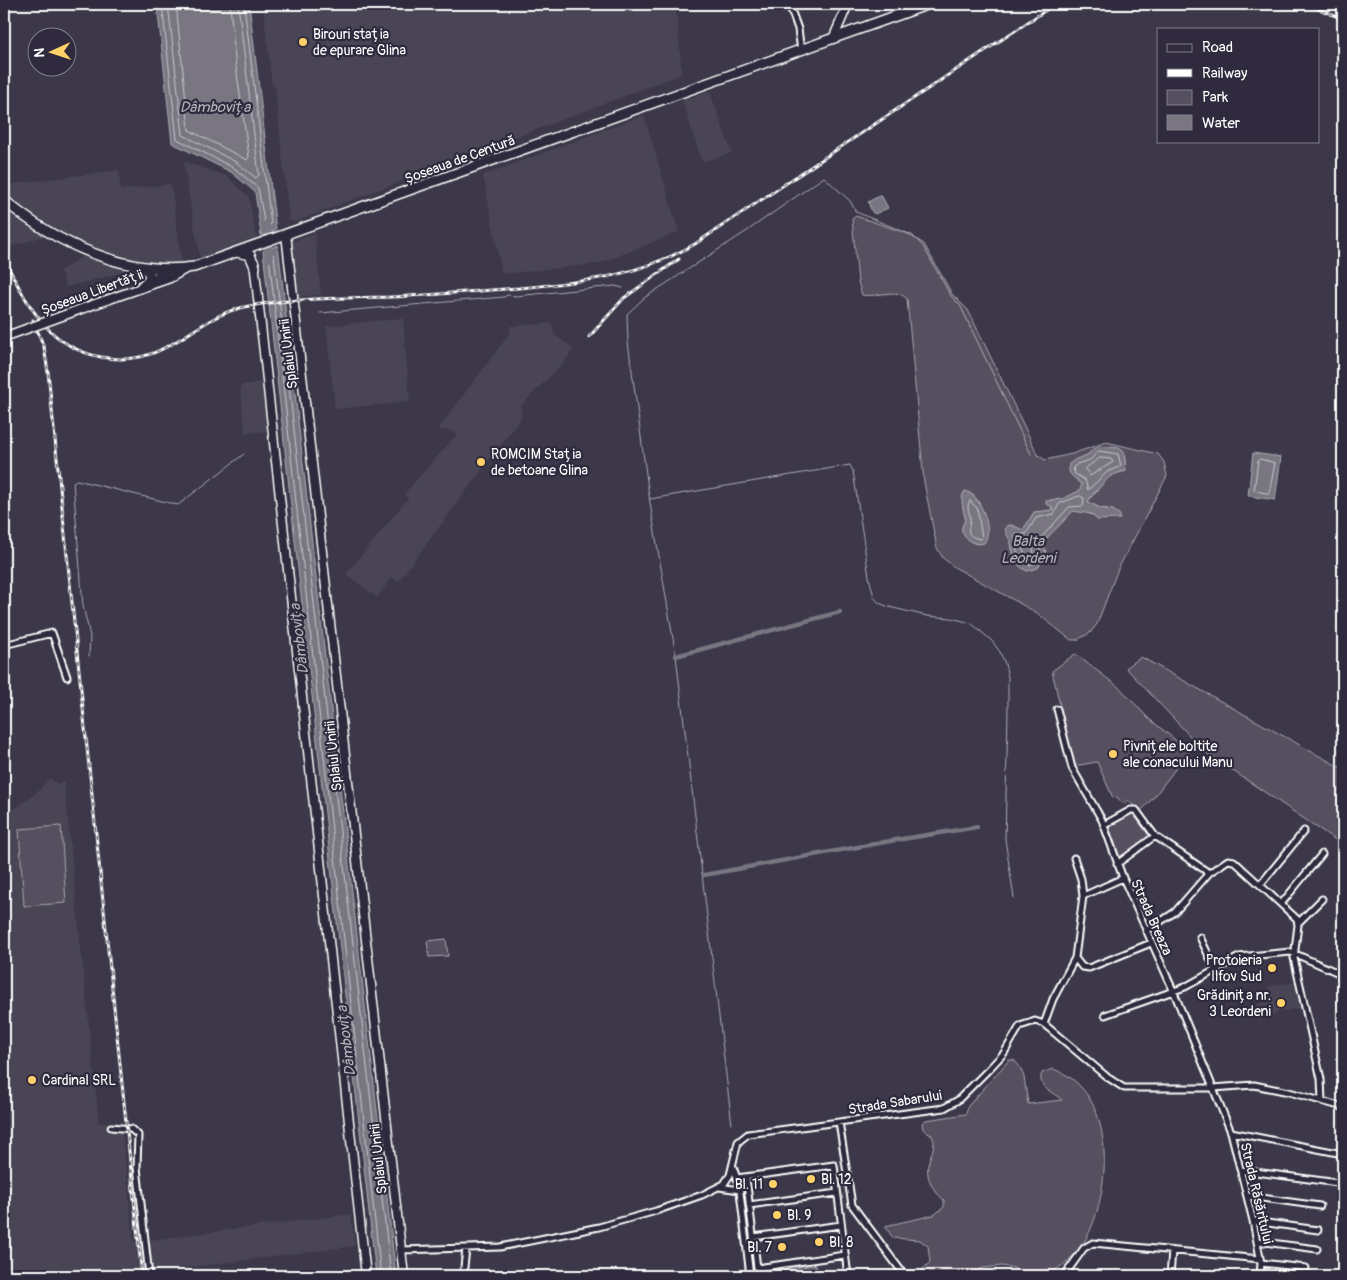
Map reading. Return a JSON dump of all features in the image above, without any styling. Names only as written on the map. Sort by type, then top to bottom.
[{"type":"main road","points":[[833,39],[848,4]]},
{"type":"main road","name":"Șoseaua de Centură","points":[[4,200],[32,221],[69,242],[105,257],[143,267],[169,269],[201,266],[262,242],[929,4]]},
{"type":"main road","name":"Splaiul Unirii","points":[[282,235],[404,1275]]},
{"type":"main road","name":"Splaiul Unirii","points":[[252,246],[366,1276]]},
{"type":"main road","points":[[235,252],[248,254],[255,267]]},
{"type":"main road","points":[[143,267],[149,273],[144,285]]},
{"type":"main road","name":"Șoseaua Libertății","points":[[4,337],[144,285],[170,278],[187,268]]},
{"type":"main road","points":[[144,285],[169,269]]},
{"type":"street","points":[[789,4],[798,29],[801,50]]},
{"type":"street","points":[[4,645],[52,633],[67,677]]},
{"type":"street","name":"Strada Breaza","points":[[1057,709],[1071,764],[1104,825],[1117,864],[1173,990],[1231,1132]]},
{"type":"street","points":[[1104,825],[1134,809],[1155,836],[1209,873]]},
{"type":"street","points":[[1260,885],[1304,831]]},
{"type":"street","points":[[1117,864],[1155,836]]},
{"type":"street","points":[[1281,904],[1322,854]]},
{"type":"street","points":[[1074,858],[1084,896],[1075,958],[1053,999],[1044,1024],[1107,1077],[1124,1088],[1213,1088],[1254,1085],[1322,1100],[1343,1107]]},
{"type":"street","points":[[1146,931],[1175,912],[1209,873],[1224,861],[1232,860],[1281,904],[1298,923]]},
{"type":"street","points":[[1084,896],[1123,878]]},
{"type":"street","points":[[1322,899],[1298,923],[1294,953],[1321,1079],[1322,1100]]},
{"type":"street","points":[[1200,937],[1215,969]]},
{"type":"street","points":[[1075,958],[1080,965],[1089,968],[1151,943]]},
{"type":"street","points":[[1105,1015],[1187,986],[1239,957],[1285,952],[1294,953],[1343,975]]},
{"type":"street","name":"Strada Sabarului","points":[[727,1180],[738,1142],[748,1134],[936,1109],[952,1105],[1004,1053],[1020,1026],[1029,1022],[1044,1024]]},
{"type":"street","points":[[839,1122],[852,1205],[905,1276]]},
{"type":"street","points":[[111,1128],[131,1129],[139,1138],[137,1167],[150,1276]]},
{"type":"street","points":[[1231,1132],[1343,1154]]},
{"type":"street","name":"Strada Răsăritului","points":[[1231,1132],[1253,1221],[1260,1261],[1260,1276]]},
{"type":"street","points":[[733,1164],[739,1184],[750,1274],[845,1255]]},
{"type":"street","points":[[401,1250],[466,1249],[512,1245],[599,1227],[656,1211],[718,1187],[739,1184],[746,1177],[834,1165],[848,1276]]},
{"type":"street","points":[[1241,1170],[1338,1183]]},
{"type":"street","points":[[746,1177],[757,1272]]},
{"type":"street","points":[[718,1187],[727,1180],[739,1184]]},
{"type":"street","points":[[749,1205],[837,1193]]},
{"type":"street","points":[[1247,1196],[1320,1206]]},
{"type":"street","points":[[1253,1221],[1318,1230]]},
{"type":"street","points":[[753,1237],[842,1225]]},
{"type":"street","points":[[1257,1241],[1317,1249]]},
{"type":"street","name":"Strada Răsăritului","points":[[1064,1276],[1084,1248],[1093,1243],[1260,1261]]},
{"type":"street","points":[[463,1276],[466,1249]]},
{"type":"street","points":[[1170,1276],[1172,1251]]},
{"type":"street","points":[[1260,1261],[1306,1268]]},
{"type":"shaded area","points":[[263,4],[681,4],[676,5],[682,74],[295,222],[289,220],[275,86],[272,86]]},
{"type":"shaded area","points":[[710,92],[732,153],[702,162],[682,100]]},
{"type":"shaded area","points":[[644,115],[679,232],[598,264],[502,274],[483,175]]},
{"type":"shaded area","points":[[183,161],[227,176],[249,197],[256,238],[200,259]]},
{"type":"shaded area","points":[[119,170],[121,190],[171,184],[182,263],[173,266],[137,263],[134,270],[66,287],[60,271],[83,256],[44,236],[4,249],[4,185]]},
{"type":"shaded area","points":[[315,233],[321,295],[297,297],[291,242]]},
{"type":"shaded area","points":[[403,318],[410,402],[335,409],[326,326]]},
{"type":"shaded area","points":[[552,323],[554,334],[574,349],[565,361],[521,406],[522,417],[398,582],[392,577],[377,598],[346,574],[408,498],[404,494],[457,434],[448,430],[437,430],[510,333],[510,326]]},
{"type":"shaded area","points":[[263,381],[269,431],[245,433],[240,386]]},
{"type":"shaded area","points":[[50,778],[57,784],[64,781],[99,1123],[121,1121],[134,1242],[351,1214],[355,1246],[138,1274],[138,1276],[4,1276],[4,814],[35,794]]},
{"type":"shaded area","name":"Grădinița nr. 3 Leordeni","points":[[1295,982],[1301,1008],[1279,1012],[1258,1021],[1253,1006],[1270,1000],[1268,986]]},
{"type":"green space","points":[[856,216],[906,233],[924,244],[952,294],[968,310],[1038,455],[1045,460],[1072,454],[1106,442],[1158,454],[1164,462],[1167,476],[1118,569],[1097,624],[1090,633],[1077,640],[1071,640],[1037,613],[954,567],[943,558],[937,548],[924,482],[907,299],[892,293],[862,295],[858,282],[852,219]],"holes":[[[1124,452],[1126,471],[1110,475],[1088,502],[1100,508],[1108,509],[1095,517],[1086,512],[1073,511],[1044,541],[1043,544],[1046,551],[1043,561],[1012,554],[1011,525],[1023,530],[1034,513],[1052,510],[1050,500],[1062,499],[1080,492],[1082,485],[1077,481],[1076,459]],[[965,491],[972,495],[980,506],[984,543],[974,543],[963,534],[962,529],[965,518],[963,501]]]},
{"type":"green space","points":[[1075,654],[1120,688],[1148,718],[1189,751],[1154,797],[1140,812],[1128,800],[1123,804],[1117,797],[1113,798],[1097,762],[1074,766],[1052,671]]},
{"type":"green space","points":[[1141,657],[1343,769],[1343,845],[1205,752],[1126,668]]},
{"type":"green space","points":[[1133,814],[1150,837],[1120,857],[1109,827]]},
{"type":"green space","points":[[61,826],[66,903],[24,906],[19,829]]},
{"type":"green space","points":[[446,939],[448,956],[429,957],[427,941]]},
{"type":"green space","points":[[1009,1060],[1014,1060],[1020,1067],[1024,1077],[1028,1104],[1062,1100],[1041,1082],[1042,1073],[1053,1069],[1074,1080],[1089,1097],[1098,1119],[1103,1143],[1104,1168],[1101,1193],[1095,1217],[1087,1237],[1074,1255],[1045,1275],[1036,1277],[1022,1276],[1014,1268],[1002,1266],[983,1268],[965,1276],[925,1276],[922,1270],[930,1262],[928,1246],[920,1240],[893,1238],[885,1226],[934,1215],[944,1207],[944,1200],[930,1183],[928,1167],[934,1141],[931,1134],[923,1129],[922,1123],[926,1120],[966,1114],[968,1106]]},
{"type":"green space","points":[[816,1265],[818,1276],[765,1276],[765,1272]]},
{"type":"water","name":"Dâmbovița","points":[[157,4],[249,4],[276,230],[261,235],[255,192],[231,172],[172,143]]},
{"type":"water","points":[[881,195],[888,208],[875,214],[872,212],[868,202]]},
{"type":"water","points":[[278,245],[396,1276],[376,1276],[263,251]]},
{"type":"water","name":"Balta Leordeni","points":[[1098,446],[1119,448],[1124,452],[1126,471],[1108,478],[1088,502],[1100,508],[1113,510],[1120,515],[1120,519],[1097,520],[1091,514],[1073,511],[1044,541],[1046,555],[1038,568],[1027,571],[1014,558],[1006,526],[1011,525],[1023,530],[1034,512],[1052,510],[1053,507],[1046,504],[1046,501],[1062,499],[1079,491],[1082,485],[1069,472],[1069,464],[1087,455]]},
{"type":"water","points":[[1253,453],[1281,457],[1275,500],[1248,496]]},
{"type":"water","points":[[965,491],[971,494],[981,506],[987,522],[987,537],[984,543],[981,544],[974,543],[963,534],[962,529],[965,518],[962,501]]},
{"type":"waterway","points":[[732,1125],[676,656],[650,503],[628,342],[627,314],[644,298],[747,231],[824,177],[850,201],[856,212],[912,235],[923,246],[951,296],[960,305],[1031,454]]},
{"type":"waterway","name":"Dâmbovița","points":[[266,225],[269,258]]},
{"type":"waterway","points":[[320,313],[615,286],[623,288]]},
{"type":"waterway","points":[[89,656],[90,636],[83,606],[73,482],[77,480],[178,505],[244,454]]},
{"type":"waterway","points":[[650,499],[850,465],[853,471],[869,577],[874,597],[879,603],[889,607],[927,616],[951,618],[971,623],[992,641],[1000,652],[1005,664],[1008,677],[1005,839],[1014,898]]},
{"type":"waterway","points":[[676,656],[840,612]]},
{"type":"waterway","points":[[704,875],[977,827]]},
{"type":"railway","points":[[4,259],[21,291],[41,321],[66,344],[82,352],[101,357],[124,359],[144,356],[162,349],[211,320],[229,312],[266,303],[519,288],[588,280],[631,271],[652,264],[695,244],[1055,4]]},
{"type":"railway","points":[[1307,4],[1343,19]]},
{"type":"railway","points":[[589,337],[624,298],[679,259]]},
{"type":"railway","points":[[33,320],[44,347],[48,372],[142,1276]]},
{"type":"place","name":"Birouri stația de epurare Glina","points":[[303,42]]},
{"type":"place","name":"ROMCIM Stația de betoane Glina","points":[[481,462]]},
{"type":"place","name":"Pivnițele boltite ale conacului Manu","points":[[1113,754]]},
{"type":"place","name":"Protoieria Ilfov Sud","points":[[1272,968]]},
{"type":"place","name":"Grădinița nr. 3 Leordeni","points":[[1281,1003]]},
{"type":"place","name":"Cardinal SRL","points":[[32,1080]]},
{"type":"place","name":"Bl. 12","points":[[811,1179]]},
{"type":"place","name":"Bl. 11","points":[[773,1184]]},
{"type":"place","name":"Bl. 9","points":[[777,1215]]},
{"type":"place","name":"Bl. 8","points":[[819,1242]]},
{"type":"place","name":"Bl. 7","points":[[782,1247]]}]
